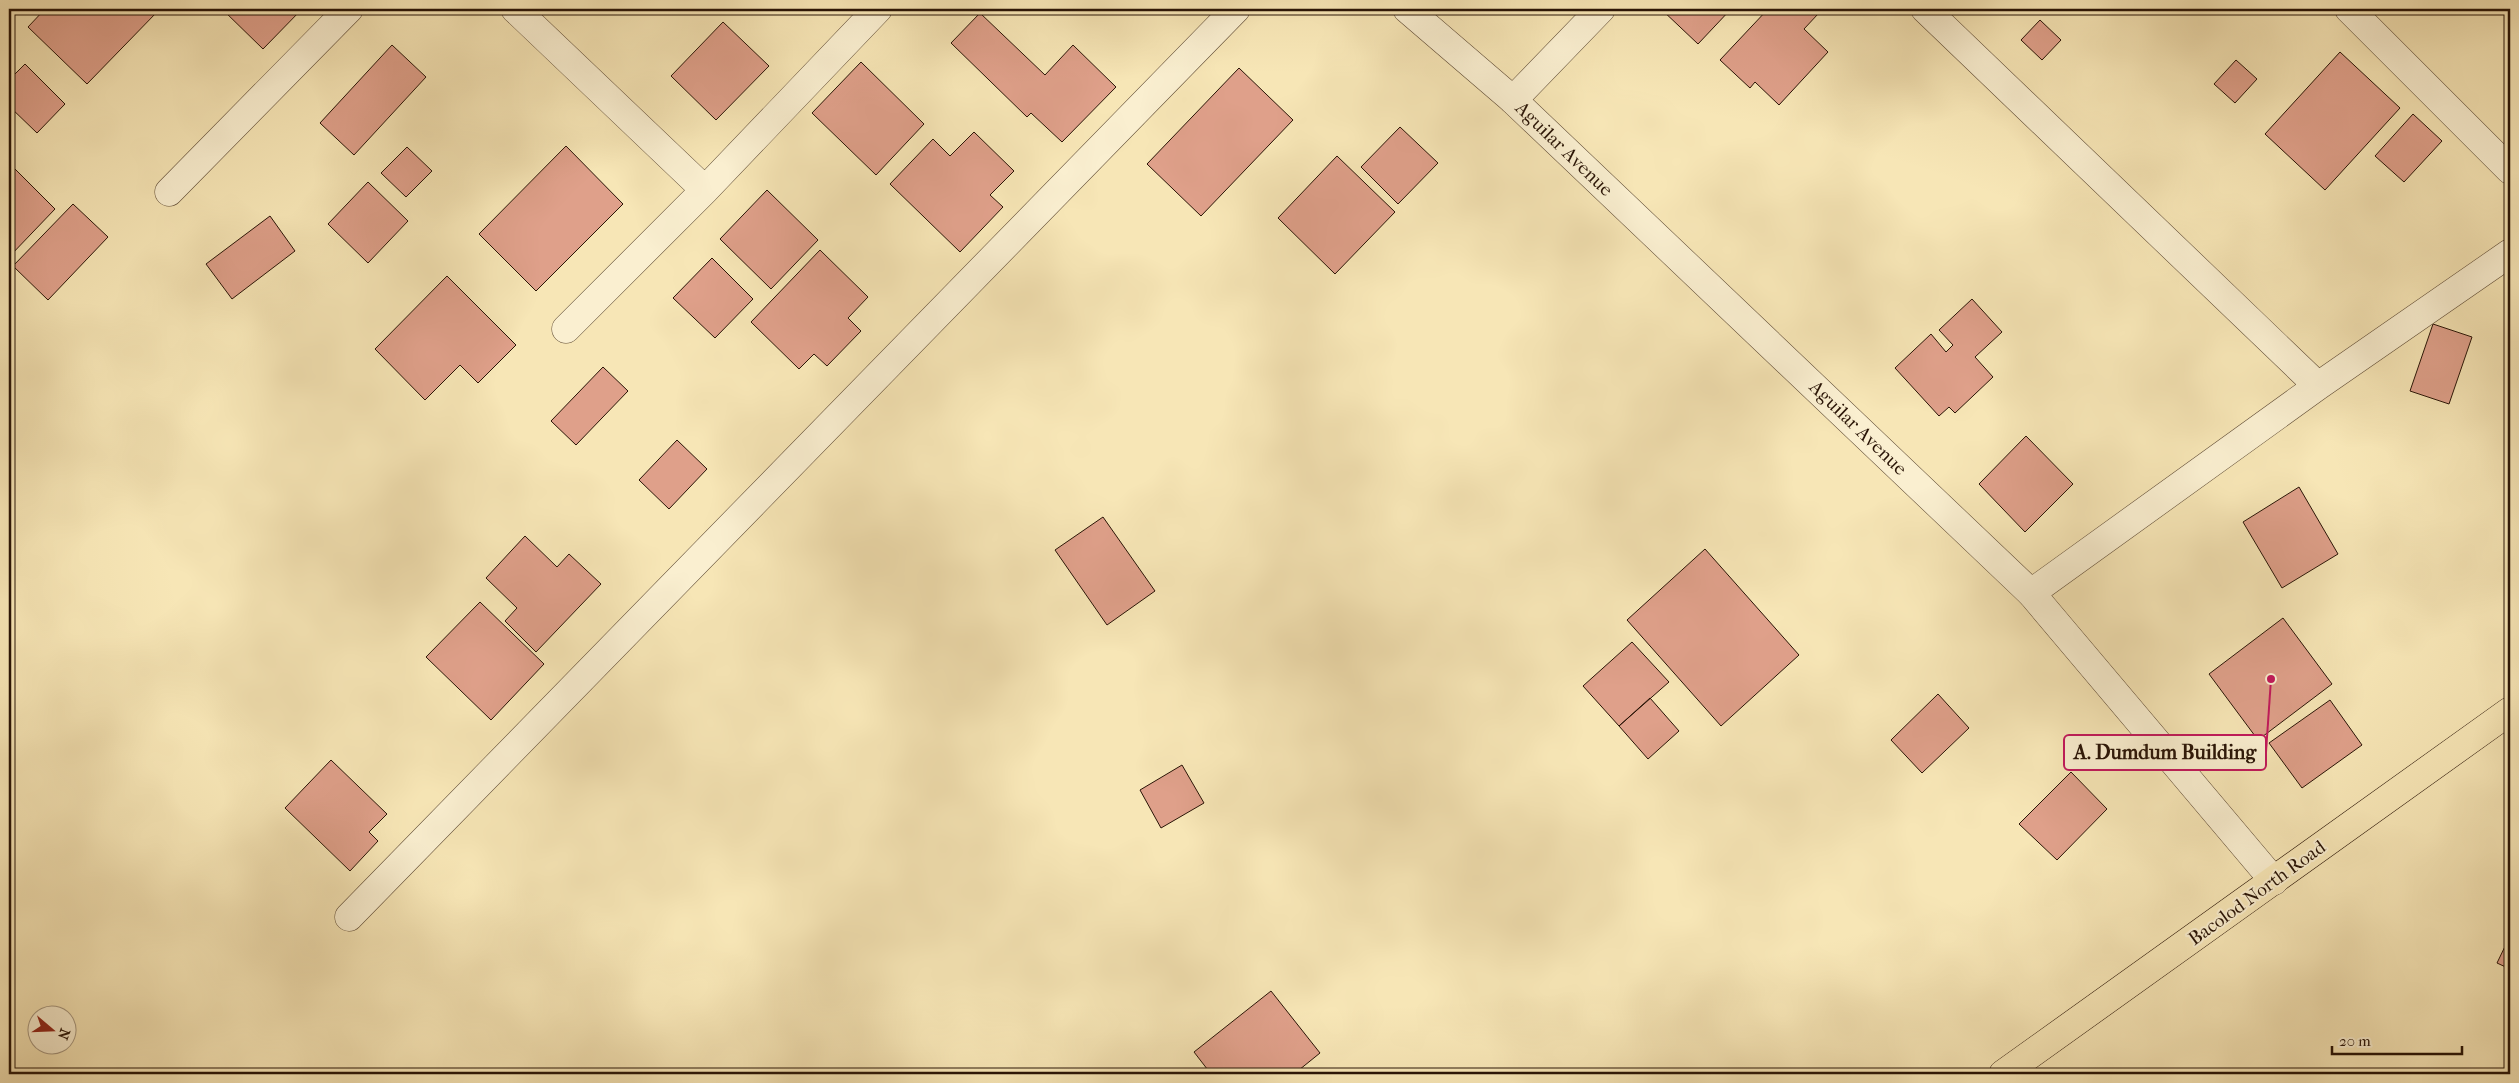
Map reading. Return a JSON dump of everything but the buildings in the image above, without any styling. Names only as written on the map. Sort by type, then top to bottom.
[{"type":"highway","name":"Bacolod North Road","points":[[2003,1074],[2510,711]]},
{"type":"street","points":[[169,192],[349,9]]},
{"type":"street","points":[[515,9],[705,190]]},
{"type":"street","points":[[566,329],[705,190],[878,9]]},
{"type":"street","points":[[349,917],[1236,9]]},
{"type":"street","name":"Aguilar Avenue","points":[[1407,9],[1513,100],[2031,593],[2274,881]]},
{"type":"street","points":[[1513,100],[1601,9]]},
{"type":"street","points":[[1925,9],[2318,386]]},
{"type":"street","points":[[2349,9],[2510,170]]},
{"type":"street","points":[[2031,593],[2318,386],[2510,253]]},
{"type":"place","name":"A. Dumdum Building","points":[[2271,679]]}]
